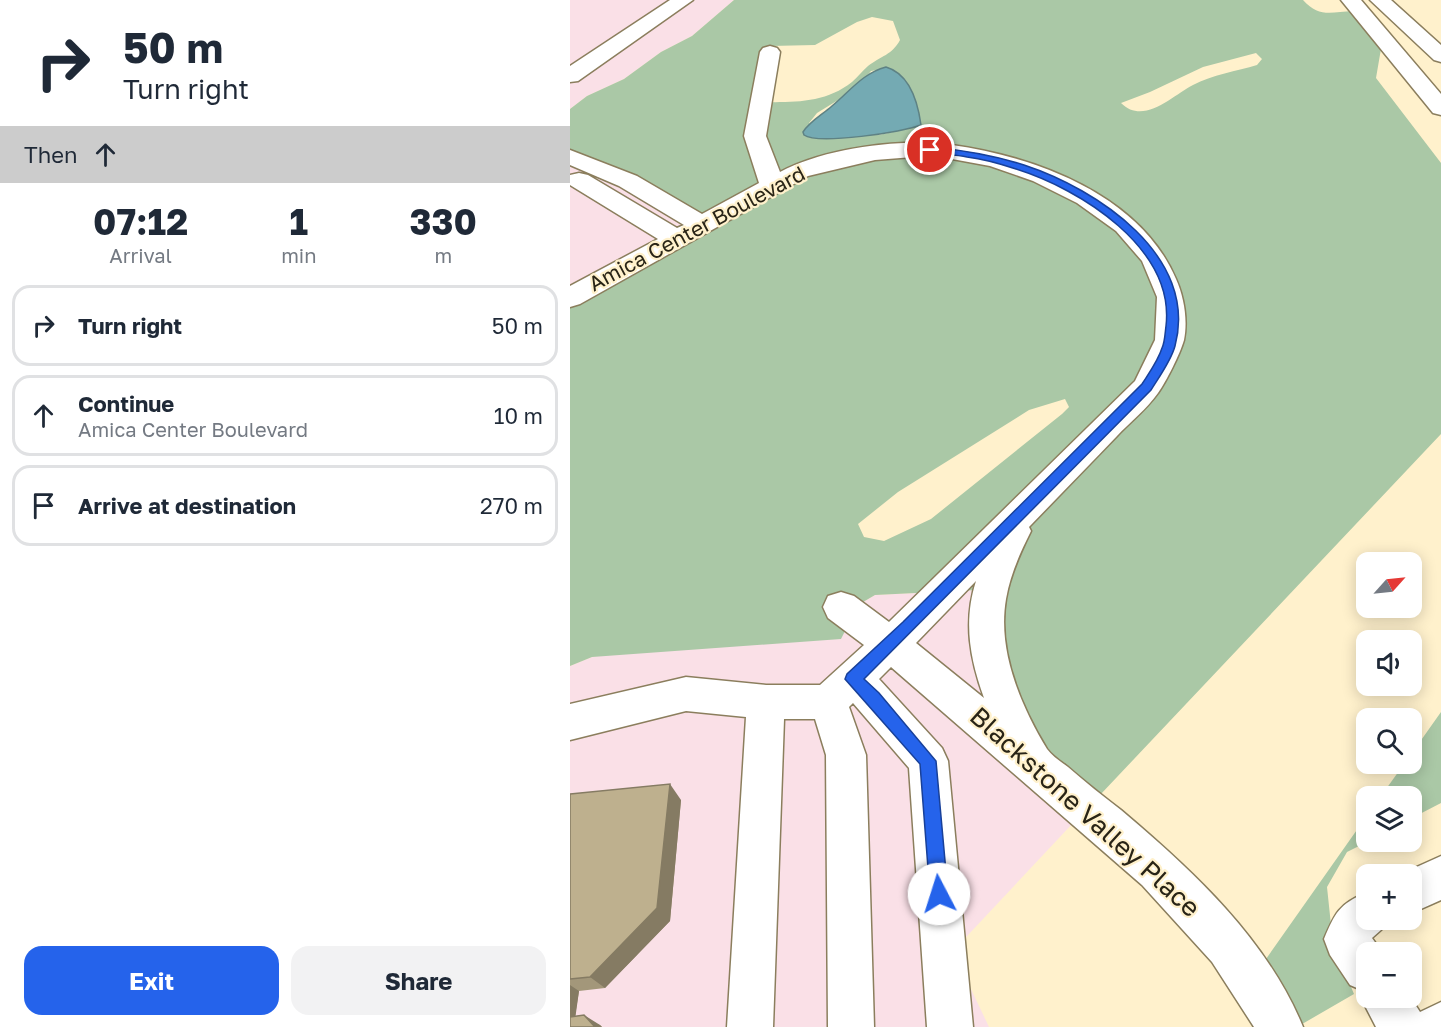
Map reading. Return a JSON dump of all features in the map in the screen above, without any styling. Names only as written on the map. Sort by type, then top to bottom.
[{"type":"main road","points":[[570,76],[683,0]]},
{"type":"main road","points":[[1351,0],[1441,108]]},
{"type":"main road","points":[[1380,0],[1441,56]]},
{"type":"main road","points":[[770,52],[755,136],[772,185]]},
{"type":"main road","name":"Amica Center Boulevard","points":[[570,298],[772,185],[817,165],[871,154],[930,150],[968,154],[1021,167],[1071,189],[1114,216],[1147,248],[1161,269],[1172,302],[1172,334],[1164,360],[1147,387],[891,644],[841,691]]},
{"type":"main road","points":[[570,157],[581,180],[677,239]]},
{"type":"main road","points":[[581,180],[646,191],[702,225]]},
{"type":"main road","points":[[1027,508],[996,573],[988,602],[986,631],[993,664],[1006,705],[1037,767]]},
{"type":"main road","name":"Blackstone Valley Place","points":[[841,607],[891,644],[1151,865],[1198,912],[1246,971],[1280,1027]]},
{"type":"main road","points":[[841,691],[846,755],[851,1027]]},
{"type":"main road","points":[[570,722],[686,694],[766,702],[841,691],[873,698],[928,761],[950,1027]]},
{"type":"main road","points":[[750,1027],[766,702]]},
{"type":"main road","points":[[1422,887],[1441,877]]},
{"type":"main road","points":[[1356,924],[1346,939],[1356,954]]},
{"type":"main road","points":[[1391,1008],[1403,1027]]},
{"type":"main road","points":[[1437,1027],[1441,1024]]},
{"type":"shaded area","points":[[570,0],[734,0],[692,36],[661,52],[624,79],[587,96],[570,109]]},
{"type":"shaded area","points":[[570,160],[619,179],[693,226],[570,296]]},
{"type":"shaded area","points":[[977,590],[1074,822],[953,951],[989,1027],[570,1027],[570,666],[592,657],[858,605],[875,595]]},
{"type":"green space","points":[[734,0],[1303,0],[1320,12],[1353,11],[1382,43],[1376,78],[1441,163],[1441,434],[1083,813],[1035,775],[977,590],[875,595],[858,605],[841,639],[592,657],[570,666],[570,296],[693,226],[619,179],[570,160],[570,109],[587,96],[624,79],[661,52],[692,36]],"holes":[[[872,17],[893,21],[900,40],[893,49],[868,66],[852,82],[829,95],[805,101],[754,102],[770,46],[815,45],[857,22]],[[1256,53],[1262,59],[1257,65],[1200,82],[1149,110],[1130,109],[1121,103],[1203,67]],[[888,68],[911,128],[879,135],[816,135],[809,123],[817,113],[856,89],[871,71]],[[1065,399],[1069,407],[931,519],[884,541],[864,537],[858,524],[898,492],[1029,410]]]},
{"type":"green space","points":[[1441,712],[1441,803],[1422,813],[1422,786],[1388,786],[1397,774],[1422,774],[1422,739]]},
{"type":"green space","points":[[1356,831],[1356,848],[1347,852],[1327,887],[1333,944],[1354,994],[1297,1027],[1247,986]]},
{"type":"water","points":[[886,67],[901,76],[907,83],[918,108],[921,125],[880,134],[843,138],[812,138],[804,135],[803,132],[809,125],[857,83]]},
{"type":"building","points":[[670,784],[657,908],[590,977],[570,979],[570,794]]},
{"type":"building","points":[[584,1015],[595,1027],[570,1027],[570,1017]]},
{"type":"route","points":[[930,150],[968,154],[1021,167],[1071,189],[1101,207],[1127,227],[1155,259],[1170,291],[1173,312],[1169,347],[1164,360],[1147,387],[891,644],[853,679],[873,698],[928,761],[939,894]]}]
